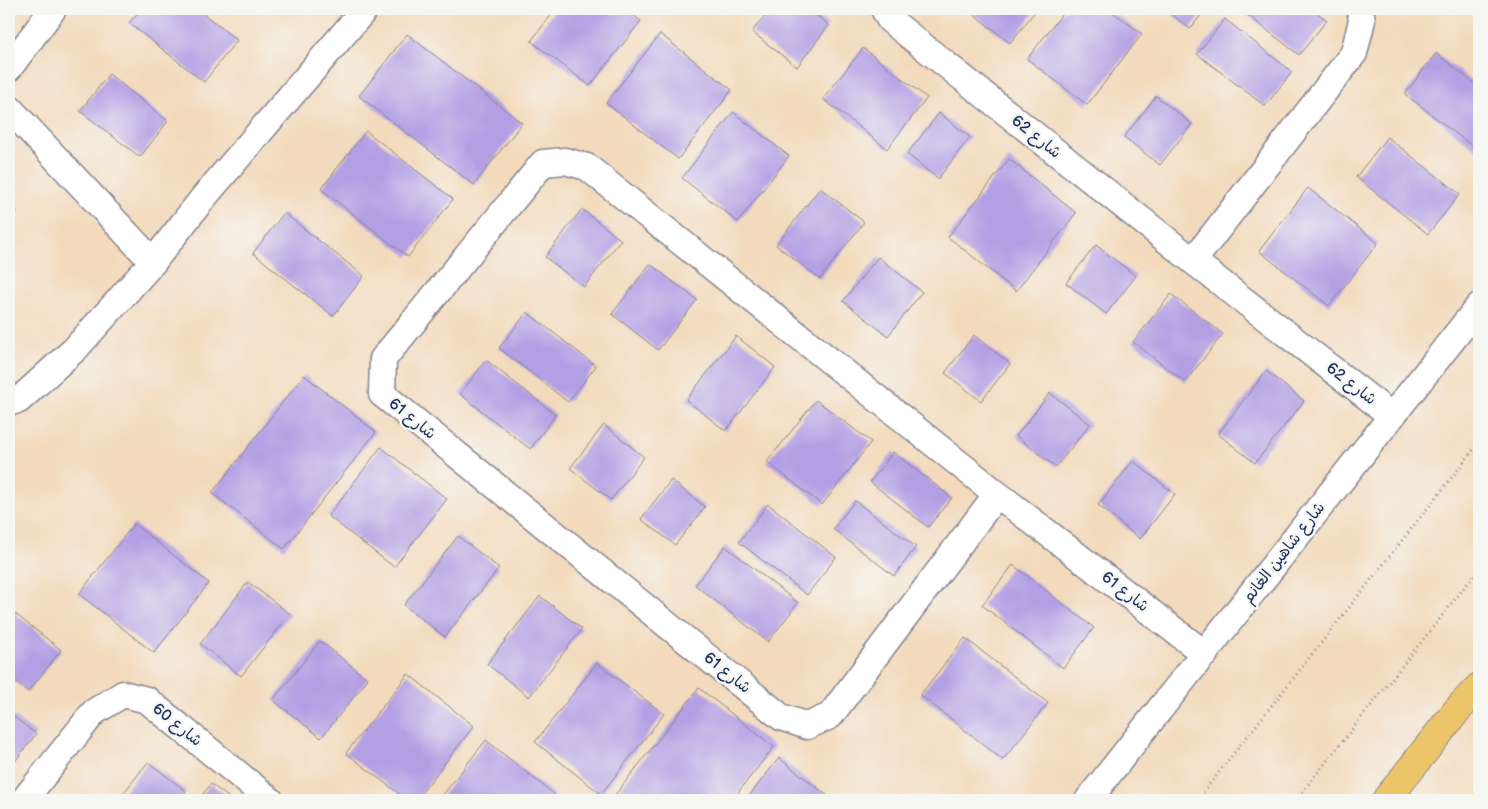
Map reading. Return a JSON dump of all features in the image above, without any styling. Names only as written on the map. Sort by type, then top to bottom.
[{"type":"main road","points":[[1458,709],[1479,676]]},
{"type":"main road","points":[[1386,800],[1458,709],[1479,687]]},
{"type":"street","points":[[9,68],[54,9]]},
{"type":"street","points":[[9,402],[19,400],[75,349],[153,262],[204,197],[365,9]]},
{"type":"street","name":"شارع 62","points":[[884,9],[890,20],[1193,261],[1392,416]]},
{"type":"street","points":[[1193,261],[1354,53],[1362,20],[1360,9]]},
{"type":"street","points":[[9,108],[153,262]]},
{"type":"street","name":"شارع 61","points":[[997,494],[830,716],[807,726],[781,717],[382,394],[383,359],[544,164],[565,161],[587,167],[997,494],[1205,654]]},
{"type":"street","name":"شارع شاهين الغانم","points":[[1088,800],[1479,306]]},
{"type":"street","name":"شارع 60","points":[[24,800],[94,712],[123,694],[147,700],[270,800]]},
{"type":"path","points":[[1197,800],[1479,443]]},
{"type":"path","points":[[1296,800],[1479,569]]},
{"type":"building","points":[[141,9],[197,9],[237,40],[204,82],[129,23]]},
{"type":"building","points":[[556,9],[625,9],[641,21],[590,86],[531,41]]},
{"type":"building","points":[[770,9],[808,9],[829,25],[797,67],[752,32]]},
{"type":"building","points":[[967,9],[1037,9],[1010,43]]},
{"type":"building","points":[[1066,9],[1109,9],[1142,34],[1087,105],[1027,59]]},
{"type":"building","points":[[1165,9],[1206,9],[1190,29]]},
{"type":"building","points":[[1240,9],[1312,9],[1327,20],[1299,55]]},
{"type":"building","points":[[1225,19],[1292,72],[1265,106],[1197,54]]},
{"type":"building","points":[[407,34],[522,123],[474,185],[359,96]]},
{"type":"building","points":[[660,34],[732,90],[678,159],[606,103]]},
{"type":"building","points":[[863,48],[927,98],[887,149],[823,99]]},
{"type":"building","points":[[1436,53],[1479,87],[1479,146],[1477,150],[1405,94]]},
{"type":"building","points":[[109,74],[168,121],[140,157],[80,111]]},
{"type":"building","points":[[1156,96],[1192,124],[1160,165],[1124,137]]},
{"type":"building","points":[[733,112],[789,156],[738,222],[682,178]]},
{"type":"building","points":[[939,113],[970,137],[938,179],[907,154]]},
{"type":"building","points":[[366,131],[453,199],[408,257],[321,189]]},
{"type":"building","points":[[1387,137],[1460,194],[1428,234],[1356,177]]},
{"type":"building","points":[[1009,159],[1076,213],[1016,291],[948,237]]},
{"type":"building","points":[[820,188],[864,222],[820,279],[776,245]]},
{"type":"building","points":[[1308,188],[1378,243],[1329,306],[1259,251]]},
{"type":"building","points":[[9,205],[17,211],[9,222]]},
{"type":"building","points":[[582,209],[621,240],[584,287],[545,257]]},
{"type":"building","points":[[284,213],[364,276],[333,316],[253,253]]},
{"type":"building","points":[[1096,245],[1136,276],[1106,314],[1066,283]]},
{"type":"building","points":[[878,257],[922,292],[888,336],[843,301]]},
{"type":"building","points":[[650,264],[697,300],[658,350],[612,314]]},
{"type":"building","points":[[1171,294],[1223,334],[1185,382],[1133,342]]},
{"type":"building","points":[[527,312],[596,366],[568,402],[499,348]]},
{"type":"building","points":[[974,335],[1010,364],[981,401],[945,373]]},
{"type":"building","points":[[736,336],[775,367],[726,431],[686,400]]},
{"type":"building","points":[[486,360],[556,415],[530,449],[460,394]]},
{"type":"building","points":[[1266,371],[1304,401],[1255,463],[1218,434]]},
{"type":"building","points":[[304,375],[376,432],[284,549],[212,493]]},
{"type":"building","points":[[1050,393],[1090,424],[1056,467],[1016,436]]},
{"type":"building","points":[[816,400],[871,442],[822,505],[767,462]]},
{"type":"building","points":[[604,425],[644,457],[611,500],[570,468]]},
{"type":"building","points":[[381,447],[447,499],[394,567],[328,516]]},
{"type":"building","points":[[893,452],[952,498],[928,527],[870,482]]},
{"type":"building","points":[[1133,461],[1175,494],[1140,539],[1098,505]]},
{"type":"building","points":[[671,480],[705,507],[675,545],[641,519]]},
{"type":"building","points":[[855,501],[916,547],[894,576],[833,529]]},
{"type":"building","points":[[768,504],[836,557],[807,595],[739,542]]},
{"type":"building","points":[[134,524],[209,583],[154,653],[79,594]]},
{"type":"building","points":[[458,536],[499,568],[445,637],[404,605]]},
{"type":"building","points":[[725,546],[798,603],[768,642],[695,585]]},
{"type":"building","points":[[1013,565],[1094,628],[1063,668],[982,605]]},
{"type":"building","points":[[248,582],[290,614],[241,676],[200,644]]},
{"type":"building","points":[[540,596],[582,629],[529,697],[487,664]]},
{"type":"building","points":[[9,609],[61,650],[28,692],[9,677]]},
{"type":"building","points":[[965,638],[1048,703],[1003,760],[920,695]]},
{"type":"building","points":[[320,641],[368,679],[321,738],[273,700]]},
{"type":"building","points":[[597,663],[664,714],[601,794],[535,742]]},
{"type":"building","points":[[408,674],[474,726],[416,800],[407,800],[346,753]]},
{"type":"building","points":[[699,688],[774,747],[732,800],[611,800]]},
{"type":"building","points":[[9,713],[36,734],[9,769]]},
{"type":"building","points":[[486,740],[555,795],[551,800],[439,800]]},
{"type":"building","points":[[779,758],[833,800],[746,800]]},
{"type":"building","points":[[148,762],[186,791],[179,800],[118,800]]},
{"type":"building","points":[[211,784],[232,800],[198,800]]}]
